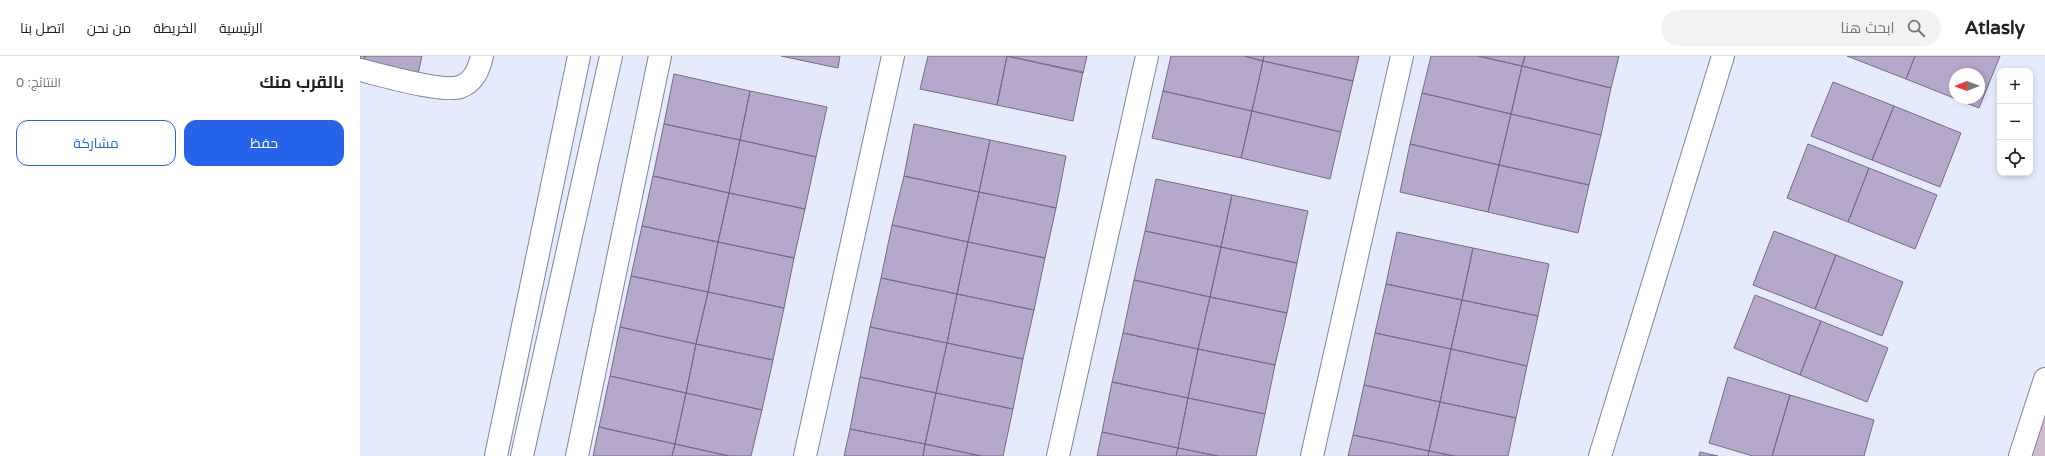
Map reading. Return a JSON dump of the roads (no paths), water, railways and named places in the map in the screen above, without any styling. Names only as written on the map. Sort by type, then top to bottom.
[{"type":"street","points":[[360,70],[452,89],[460,87],[474,77],[478,70],[482,56]]},
{"type":"street","points":[[496,456],[579,56]]},
{"type":"street","points":[[522,456],[611,56]]},
{"type":"street","points":[[577,456],[660,56]]},
{"type":"street","points":[[805,456],[893,56]]},
{"type":"street","points":[[1058,456],[1147,56]]},
{"type":"street","points":[[1312,456],[1402,56]]},
{"type":"street","points":[[1600,456],[1723,56]]},
{"type":"street","points":[[2020,456],[2045,379]]}]
